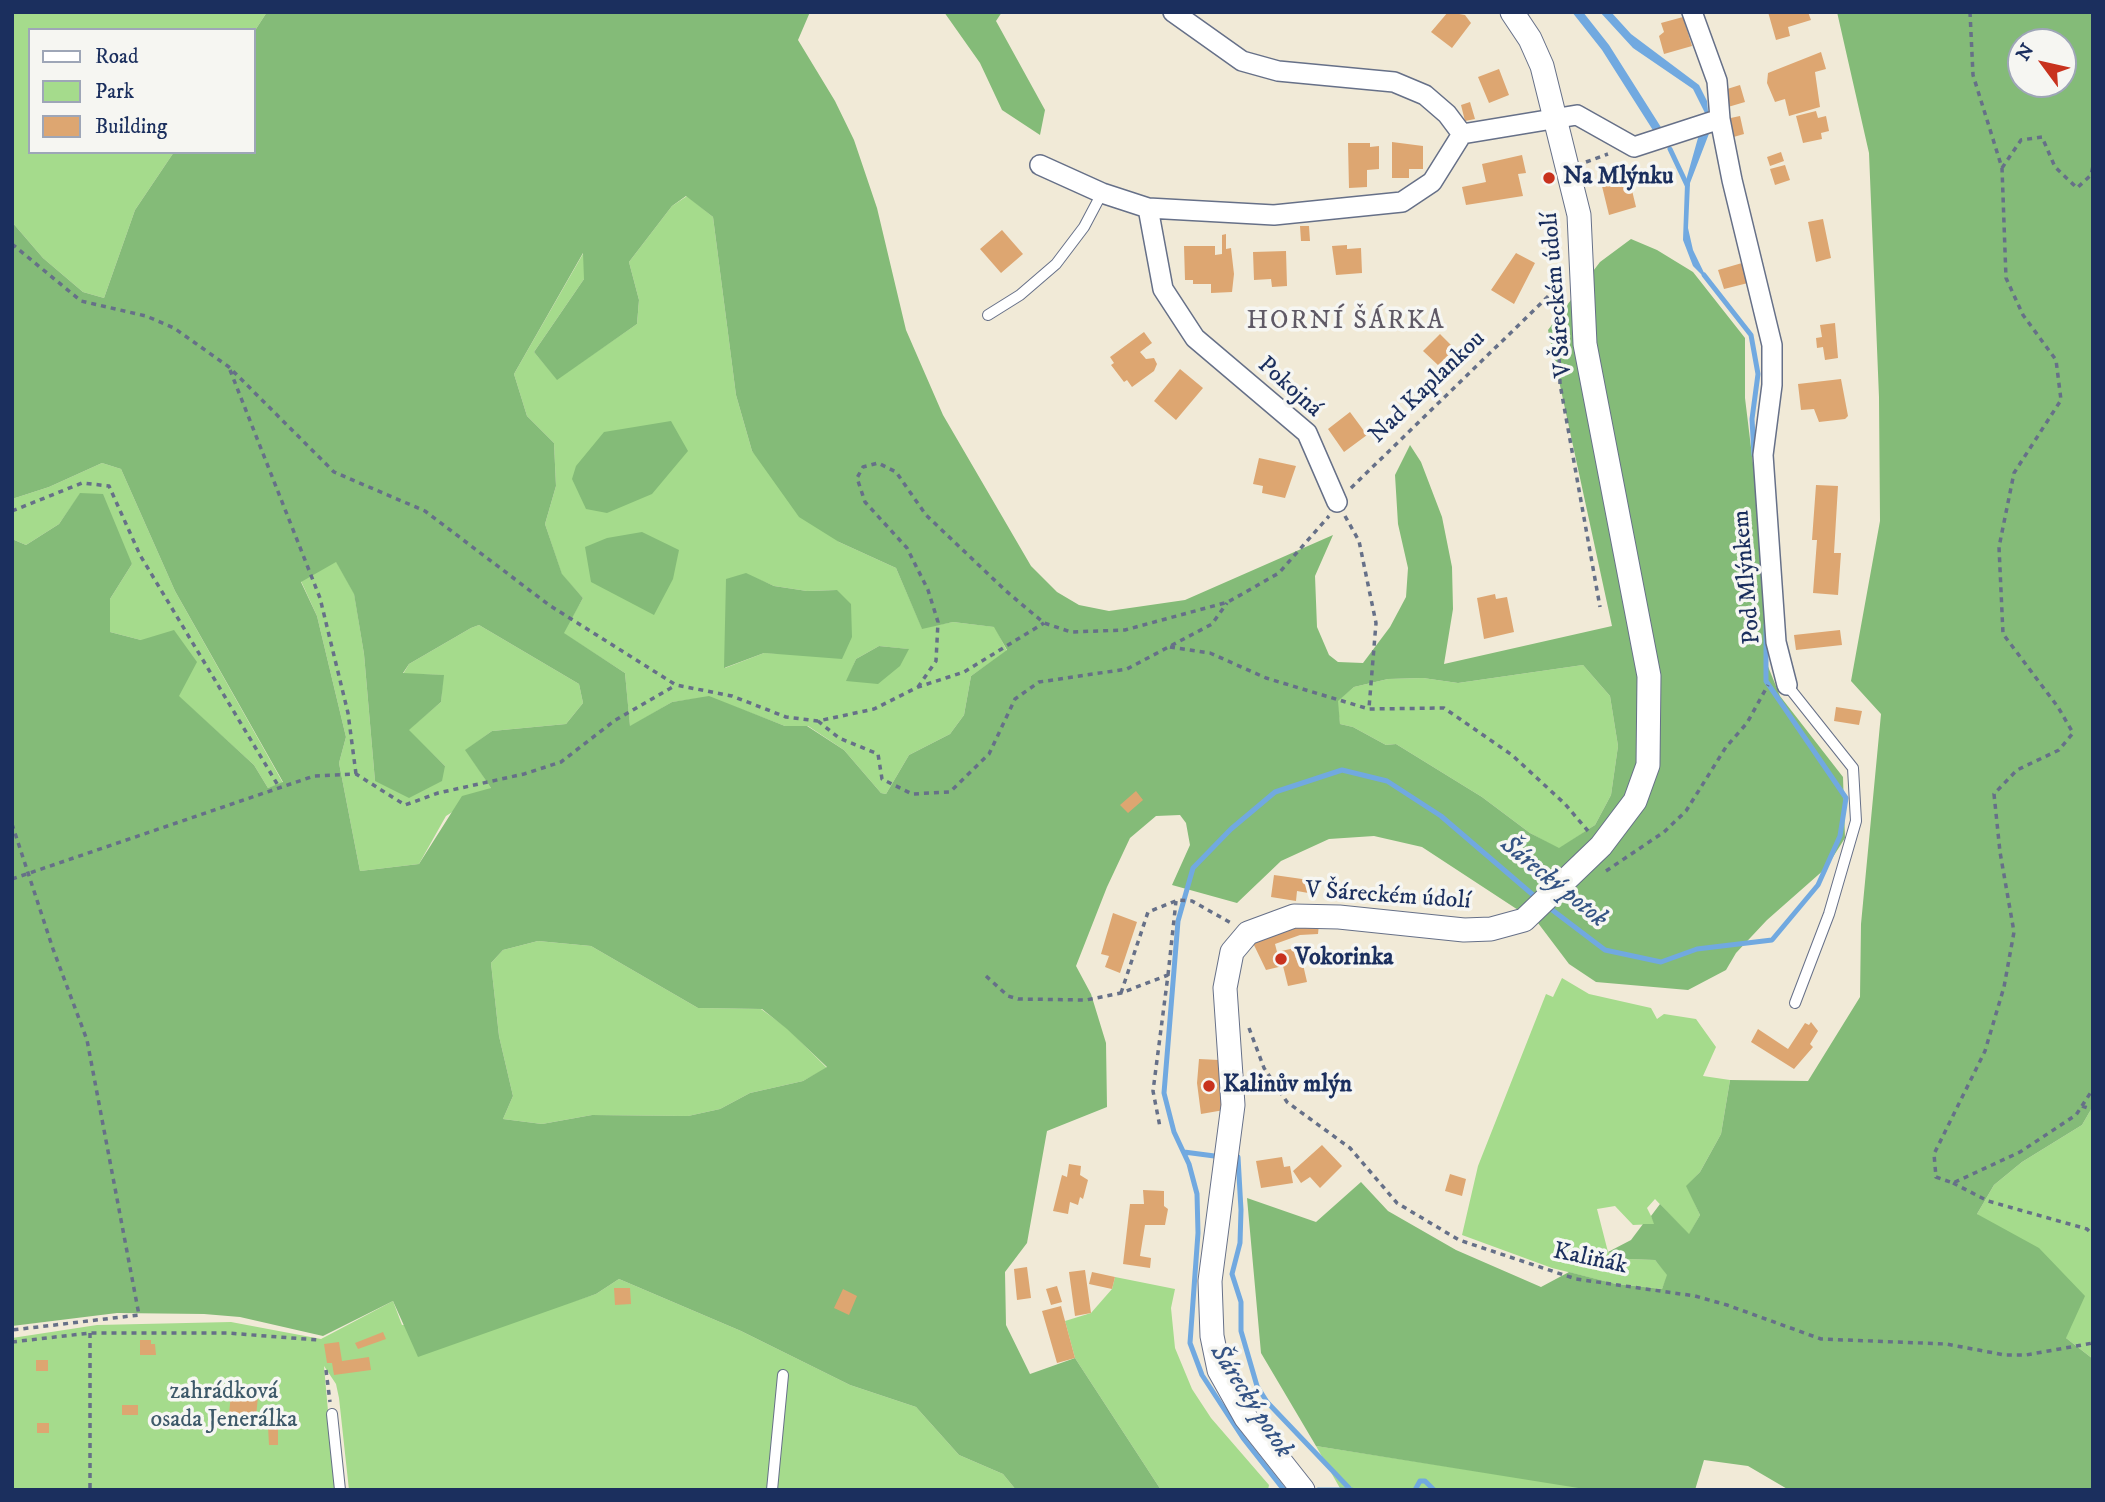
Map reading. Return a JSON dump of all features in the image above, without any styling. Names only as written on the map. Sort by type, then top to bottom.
[{"type":"street","points":[[1173,12],[1242,61],[1278,72],[1394,82],[1425,94],[1447,114],[1462,134]]},
{"type":"street","name":"V Šáreckém údolí","points":[[1248,933],[1294,916],[1464,930],[1491,929],[1524,920],[1601,846],[1635,801],[1648,765],[1649,676],[1585,344],[1584,263],[1570,169],[1542,66],[1512,12]]},
{"type":"street","name":"Pod Mlýnkem","points":[[1692,12],[1717,81],[1710,121],[1772,345],[1772,385],[1763,455],[1779,682]]},
{"type":"street","points":[[1040,165],[1102,193],[1148,208],[1274,215],[1402,202],[1432,182],[1462,134],[1577,115],[1634,147],[1710,121]]},
{"type":"street","name":"Pokojná","points":[[1148,208],[1163,289],[1195,338],[1307,433],[1337,502]]},
{"type":"street","points":[[1248,933],[1232,952],[1225,988],[1233,1094],[1229,1155],[1210,1281],[1212,1336],[1219,1370],[1246,1418],[1303,1490]]},
{"type":"lane","points":[[988,314],[1020,295],[1056,264],[1084,227],[1102,193]]},
{"type":"lane","name":"Pod Mlýnkem","points":[[1779,682],[1853,768],[1856,821],[1829,914],[1795,1003]]},
{"type":"lane","points":[[772,1490],[783,1375]]},
{"type":"lane","points":[[332,1414],[340,1490]]},
{"type":"path","points":[[1970,12],[1973,75],[2002,168],[2006,278],[2023,315],[2056,360],[2061,400],[2014,473],[1999,547],[2003,634],[2058,707],[2073,733],[2059,750],[2017,770],[1994,794],[2000,852],[2014,932],[2004,987],[1985,1051],[1934,1154],[1936,1177],[1988,1201],[2087,1229],[2093,1236]]},
{"type":"path","points":[[2002,168],[2021,140],[2042,137],[2055,167],[2077,188],[2091,175],[2093,166]]},
{"type":"path","points":[[1570,169],[1588,160],[1634,147]]},
{"type":"path","points":[[12,244],[81,301],[146,316],[174,328],[229,366],[334,472],[425,511],[549,605],[676,685],[733,696],[786,717],[818,721],[874,709],[918,687],[964,672],[1044,623]]},
{"type":"path","name":"Nad Kaplankou","points":[[1228,602],[1279,573],[1324,525],[1337,502],[1584,263]]},
{"type":"path","points":[[1568,298],[1558,322],[1560,384],[1600,607]]},
{"type":"path","points":[[229,366],[320,598],[348,712],[356,774]]},
{"type":"path","points":[[918,687],[936,661],[938,622],[928,590],[907,548],[865,502],[858,478],[863,467],[878,463],[896,472],[926,515],[1044,623],[1071,632],[1125,630],[1228,602]]},
{"type":"path","points":[[12,511],[82,483],[109,486],[140,555],[279,788]]},
{"type":"path","points":[[1337,502],[1359,541],[1376,624],[1369,709]]},
{"type":"path","points":[[818,721],[839,738],[878,754],[881,779],[912,794],[950,792],[989,754],[1015,699],[1039,682],[1127,668],[1212,624],[1228,602]]},
{"type":"path","points":[[1168,647],[1210,653],[1266,678],[1369,709],[1444,708],[1512,755],[1565,804],[1601,846]]},
{"type":"path","points":[[1601,875],[1664,832],[1686,811],[1760,698],[1779,682]]},
{"type":"path","points":[[12,879],[314,776],[356,774],[405,805],[438,793],[524,774],[561,762],[614,721],[676,685]]},
{"type":"path","points":[[12,824],[87,1040],[139,1315],[12,1330]]},
{"type":"path","points":[[1160,1127],[1153,1091],[1177,900]]},
{"type":"path","points":[[1121,993],[1148,912],[1177,900],[1192,901],[1248,933]]},
{"type":"path","points":[[986,976],[1008,996],[1018,999],[1086,1000],[1121,993],[1168,975]]},
{"type":"path","name":"Kaliňák","points":[[1247,1017],[1264,1068],[1287,1102],[1350,1148],[1397,1202],[1459,1240],[1576,1279],[1695,1296],[1821,1339],[1946,1344],[2005,1355],[2026,1355],[2093,1343]]},
{"type":"path","points":[[1953,1183],[2020,1152],[2076,1115],[2093,1089]]},
{"type":"path","points":[[2082,1106],[2093,1110]]},
{"type":"path","points":[[12,1342],[90,1333],[226,1332],[318,1340]]},
{"type":"path","points":[[90,1333],[90,1490]]},
{"type":"path","points":[[326,1370],[332,1414]]},
{"type":"green space","points":[[267,12],[256,29],[28,28],[28,154],[173,154],[135,210],[104,298],[83,292],[43,258],[12,222],[12,13]]},
{"type":"green space","points":[[267,12],[810,12],[798,40],[835,101],[854,140],[877,208],[906,330],[943,415],[1031,566],[1057,592],[1079,605],[1109,611],[1185,600],[1333,535],[1315,576],[1317,627],[1329,655],[1338,662],[1363,663],[1390,627],[1406,597],[1408,568],[1398,524],[1395,475],[1410,445],[1421,462],[1442,517],[1452,567],[1453,609],[1444,664],[1612,626],[1548,330],[1600,262],[1631,239],[1657,250],[1693,272],[1745,338],[1745,398],[1757,497],[1767,664],[1780,696],[1843,777],[1845,838],[1826,868],[1767,920],[1736,953],[1726,970],[1688,990],[1596,982],[1569,964],[1538,923],[1422,847],[1374,836],[1329,839],[1281,861],[1237,903],[1172,885],[1190,845],[1186,823],[1180,815],[1156,816],[1130,838],[1107,887],[1076,966],[1091,994],[1106,1043],[1107,1107],[1047,1131],[1027,1243],[1005,1272],[1006,1325],[1030,1374],[1075,1358],[1161,1490],[1016,1490],[1003,1474],[959,1455],[916,1407],[850,1385],[741,1331],[619,1279],[596,1294],[418,1357],[393,1301],[323,1336],[240,1317],[204,1314],[117,1313],[12,1326],[12,539],[26,545],[59,524],[80,493],[103,494],[132,564],[110,599],[110,632],[141,640],[174,630],[197,662],[179,696],[254,765],[268,788],[283,782],[175,591],[121,469],[102,463],[49,487],[12,499],[12,222],[43,258],[83,292],[104,298],[135,210],[173,154],[256,154],[256,29]],"holes":[[[686,196],[713,217],[736,395],[752,451],[799,517],[839,542],[896,568],[922,629],[953,622],[994,627],[1007,650],[971,676],[964,715],[950,734],[909,755],[886,794],[881,793],[844,750],[807,726],[785,726],[709,696],[672,702],[630,726],[625,673],[564,633],[583,598],[562,574],[545,524],[556,486],[554,443],[527,416],[514,374],[583,253],[584,279],[534,352],[557,380],[637,324],[639,300],[629,262],[672,206]],[[336,562],[354,594],[364,654],[375,781],[409,798],[442,781],[445,766],[409,730],[441,702],[444,675],[403,673],[409,664],[471,628],[479,625],[579,684],[583,703],[566,724],[492,731],[465,750],[491,788],[462,796],[419,864],[360,871],[339,763],[346,737],[317,616],[301,582]],[[1583,665],[1610,696],[1618,746],[1611,795],[1595,825],[1559,848],[1530,833],[1482,797],[1396,744],[1386,745],[1353,727],[1340,724],[1338,701],[1354,687],[1388,679],[1423,678],[1458,683]],[[538,941],[591,946],[698,1008],[762,1009],[827,1067],[803,1081],[750,1093],[720,1109],[688,1116],[592,1115],[542,1124],[503,1119],[513,1096],[499,1036],[491,963],[503,950]]]},
{"type":"green space","points":[[944,12],[1002,12],[996,21],[1045,110],[1040,135],[1002,110],[980,63]]},
{"type":"green space","points":[[1837,12],[2093,12],[2093,1106],[2082,1125],[2022,1162],[1994,1185],[1977,1214],[2039,1248],[2085,1296],[2066,1338],[2093,1359],[2093,1490],[1789,1490],[1748,1466],[1704,1460],[1695,1490],[1591,1490],[1316,1446],[1261,1353],[1247,1198],[1316,1222],[1361,1182],[1388,1211],[1456,1250],[1541,1287],[1569,1272],[1616,1284],[1662,1289],[1667,1275],[1655,1260],[1627,1259],[1608,1252],[1631,1240],[1643,1224],[1654,1224],[1651,1216],[1660,1204],[1689,1234],[1700,1215],[1686,1186],[1700,1172],[1721,1134],[1730,1080],[1808,1081],[1860,997],[1861,924],[1881,714],[1851,681],[1880,521],[1879,397],[1869,153]]},
{"type":"green space","points":[[687,196],[713,217],[736,395],[752,451],[839,542],[896,568],[922,628],[953,622],[995,627],[1007,651],[971,676],[964,715],[950,734],[909,755],[886,794],[881,793],[844,750],[808,726],[785,726],[709,697],[672,702],[630,727],[625,673],[563,633],[583,598],[562,575],[545,524],[556,486],[554,443],[527,416],[514,374],[584,252],[584,279],[534,352],[557,379],[637,324],[639,300],[629,262],[672,206]],"holes":[[[746,574],[774,586],[807,591],[836,590],[794,654],[764,653],[725,668]],[[879,646],[908,649],[847,681],[856,659]]]},
{"type":"green space","points":[[671,421],[688,451],[652,494],[607,513],[586,509],[572,479],[576,466],[604,432]]},
{"type":"green space","points":[[102,463],[121,469],[175,591],[283,783],[268,788],[254,765],[178,696],[141,640],[110,632],[110,599],[132,564],[80,494],[59,524],[26,545],[12,539],[12,499],[49,487]]},
{"type":"green space","points":[[642,532],[679,550],[673,579],[654,615],[591,582],[585,547],[607,538]]},
{"type":"green space","points":[[336,561],[354,593],[364,654],[375,781],[445,766],[408,730],[441,702],[443,675],[403,674],[409,664],[471,628],[479,625],[579,684],[583,703],[566,724],[492,731],[466,750],[491,788],[446,816],[419,864],[360,871],[339,763],[346,737],[317,616],[301,581]]},
{"type":"green space","points":[[746,573],[774,586],[807,591],[837,590],[851,604],[852,637],[842,659],[764,653],[724,668],[726,579]]},
{"type":"green space","points":[[879,646],[909,649],[900,666],[878,684],[846,681],[856,659]]},
{"type":"green space","points":[[1583,665],[1610,696],[1618,746],[1611,795],[1595,825],[1559,849],[1530,833],[1482,797],[1396,744],[1386,745],[1353,727],[1340,724],[1337,701],[1354,687],[1388,679],[1423,678],[1458,683]]},
{"type":"green space","points":[[538,941],[591,946],[698,1008],[761,1009],[787,1028],[827,1068],[803,1081],[750,1093],[720,1109],[688,1116],[592,1115],[542,1124],[503,1119],[513,1096],[499,1036],[491,963],[503,950]]},
{"type":"green space","points":[[1562,978],[1589,994],[1651,1008],[1657,1019],[1664,1014],[1696,1019],[1716,1047],[1703,1076],[1730,1080],[1721,1134],[1700,1172],[1687,1186],[1700,1215],[1689,1235],[1655,1199],[1647,1208],[1655,1224],[1633,1225],[1615,1206],[1597,1209],[1608,1252],[1627,1259],[1655,1260],[1668,1275],[1662,1289],[1616,1284],[1552,1268],[1462,1235],[1478,1166],[1546,994],[1553,997]]},
{"type":"green space","points":[[2093,1106],[2093,1359],[2066,1338],[1977,1214],[1994,1185],[2022,1162],[2082,1125]]},
{"type":"green space","points":[[1115,1277],[1175,1289],[1171,1308],[1175,1348],[1192,1389],[1211,1418],[1269,1485],[1268,1490],[1161,1490],[1075,1358],[1065,1321],[1091,1313],[1112,1289]]},
{"type":"green space","name":"zahrádková osada Jenerálka","points":[[619,1279],[741,1331],[850,1385],[916,1407],[959,1455],[1003,1474],[1016,1490],[349,1490],[339,1398],[336,1384],[324,1366],[335,1490],[12,1490],[12,1338],[97,1325],[231,1322],[321,1339],[393,1301],[402,1325],[547,1310],[596,1294]]},
{"type":"green space","points":[[1316,1446],[1586,1488],[1591,1490],[1341,1490]]},
{"type":"water","points":[[1572,12],[1583,12],[1609,45],[1664,132],[1656,135],[1602,50]]},
{"type":"water","points":[[1600,12],[1611,12],[1631,34],[1699,85],[1707,101],[1710,131],[1690,183],[1688,228],[1693,250],[1708,281],[1693,266],[1683,240],[1685,184],[1705,113],[1693,89],[1633,48]]},
{"type":"building","points":[[1448,12],[1465,15],[1471,23],[1452,48],[1431,32]]},
{"type":"building","points":[[1768,12],[1808,12],[1811,20],[1788,27],[1790,36],[1776,40]]},
{"type":"building","points":[[1683,17],[1692,46],[1664,54],[1659,36],[1664,32],[1661,23]]},
{"type":"building","points":[[1821,52],[1826,69],[1815,72],[1820,107],[1789,116],[1785,99],[1775,102],[1767,83],[1768,73]]},
{"type":"building","points":[[1499,69],[1509,95],[1489,103],[1478,77]]},
{"type":"building","points":[[1740,85],[1745,102],[1728,107],[1724,90]]},
{"type":"building","points":[[1470,102],[1475,119],[1465,121],[1461,105]]},
{"type":"building","points":[[1816,111],[1818,118],[1826,116],[1829,131],[1821,133],[1822,139],[1803,143],[1796,116]]},
{"type":"building","points":[[1740,116],[1744,134],[1730,138],[1726,119]]},
{"type":"building","points":[[1392,142],[1423,146],[1423,169],[1409,169],[1409,178],[1392,178]]},
{"type":"building","points":[[1348,143],[1370,143],[1370,147],[1379,146],[1379,169],[1367,170],[1367,187],[1349,188]]},
{"type":"building","points":[[1781,152],[1784,161],[1770,166],[1767,157]]},
{"type":"building","points":[[1522,155],[1526,173],[1518,174],[1523,196],[1466,205],[1462,187],[1486,182],[1482,164]]},
{"type":"building","points":[[1785,165],[1790,180],[1775,185],[1770,169]]},
{"type":"building","points":[[1633,171],[1628,174],[1636,207],[1609,215],[1600,178]]},
{"type":"building","points":[[1823,219],[1831,258],[1816,262],[1808,222]]},
{"type":"building","points":[[1300,226],[1309,226],[1310,241],[1301,241]]},
{"type":"building","points":[[1002,230],[1023,254],[1001,273],[980,249]]},
{"type":"building","points":[[1226,234],[1226,249],[1231,248],[1234,274],[1232,292],[1211,293],[1211,284],[1193,284],[1193,280],[1185,280],[1184,246],[1215,246],[1215,255],[1222,254],[1222,235]]},
{"type":"building","points":[[1347,245],[1347,249],[1361,248],[1362,273],[1336,275],[1332,246]]},
{"type":"building","points":[[1286,251],[1287,286],[1272,287],[1271,279],[1254,280],[1253,252]]},
{"type":"building","points":[[1516,253],[1535,263],[1514,304],[1491,290]]},
{"type":"building","points":[[1742,263],[1748,283],[1724,289],[1718,270]]},
{"type":"building","points":[[1835,323],[1838,358],[1825,360],[1823,347],[1817,348],[1816,338],[1822,337],[1820,325]]},
{"type":"building","points":[[1144,332],[1152,343],[1140,352],[1146,359],[1154,358],[1157,364],[1154,371],[1132,387],[1127,380],[1124,382],[1111,365],[1114,363],[1110,357]]},
{"type":"building","points":[[1440,334],[1455,349],[1438,365],[1423,351]]},
{"type":"building","points":[[1180,369],[1203,388],[1176,420],[1154,401]]},
{"type":"building","points":[[1841,379],[1848,416],[1845,419],[1819,422],[1814,409],[1801,410],[1798,384]]},
{"type":"building","points":[[1350,412],[1367,435],[1344,452],[1328,429]]},
{"type":"building","points":[[1259,458],[1296,466],[1285,498],[1262,493],[1263,486],[1253,484]]},
{"type":"building","points":[[1816,485],[1838,486],[1834,553],[1841,553],[1838,595],[1813,593],[1817,540],[1812,540]]},
{"type":"building","points":[[1495,594],[1496,599],[1507,597],[1514,632],[1484,639],[1477,598]]},
{"type":"building","points":[[1840,630],[1842,645],[1796,650],[1794,635]]},
{"type":"building","points":[[1836,707],[1862,711],[1859,725],[1834,721]]},
{"type":"building","points":[[1136,791],[1143,800],[1128,813],[1120,805]]},
{"type":"building","points":[[1274,875],[1316,881],[1314,894],[1297,891],[1296,901],[1271,897]]},
{"type":"building","points":[[1113,913],[1137,922],[1120,973],[1105,967],[1109,956],[1101,954]]},
{"type":"building","name":"Vokorinka","points":[[1319,924],[1318,934],[1300,935],[1275,944],[1277,952],[1299,947],[1307,982],[1288,986],[1283,966],[1266,970],[1253,943],[1282,928]]},
{"type":"building","points":[[1811,1022],[1818,1031],[1810,1044],[1813,1047],[1794,1069],[1751,1042],[1758,1029],[1788,1049],[1805,1023],[1809,1025]]},
{"type":"building","name":"Kalinův mlýn","points":[[1199,1059],[1219,1060],[1224,1110],[1201,1114],[1197,1083]]},
{"type":"building","points":[[1322,1145],[1342,1166],[1320,1188],[1310,1177],[1301,1183],[1293,1171]]},
{"type":"building","points":[[1282,1157],[1284,1167],[1290,1166],[1293,1183],[1261,1188],[1256,1161]]},
{"type":"building","points":[[1069,1164],[1081,1166],[1080,1175],[1088,1180],[1083,1199],[1080,1197],[1078,1205],[1070,1202],[1068,1214],[1053,1211],[1062,1175],[1067,1177]]},
{"type":"building","points":[[1450,1174],[1466,1179],[1462,1196],[1445,1191]]},
{"type":"building","points":[[1143,1190],[1164,1191],[1164,1206],[1168,1209],[1165,1225],[1145,1225],[1140,1256],[1151,1258],[1150,1268],[1123,1264],[1130,1204],[1144,1204]]},
{"type":"building","points":[[1027,1267],[1031,1298],[1017,1300],[1014,1269]]},
{"type":"building","points":[[1085,1270],[1091,1313],[1075,1316],[1069,1272]]},
{"type":"building","points":[[1092,1272],[1115,1277],[1112,1289],[1089,1284]]},
{"type":"building","points":[[1057,1286],[1062,1302],[1051,1305],[1046,1289]]},
{"type":"building","points":[[614,1288],[630,1288],[631,1304],[615,1305]]},
{"type":"building","points":[[843,1289],[857,1296],[849,1315],[834,1308]]},
{"type":"building","points":[[1061,1306],[1075,1358],[1057,1363],[1042,1311]]},
{"type":"building","points":[[383,1332],[386,1339],[358,1349],[355,1343]]},
{"type":"building","points":[[140,1340],[151,1340],[151,1344],[155,1344],[156,1355],[140,1355]]},
{"type":"building","points":[[339,1342],[342,1361],[369,1357],[371,1370],[334,1375],[332,1363],[327,1363],[324,1344]]},
{"type":"building","points":[[36,1360],[48,1360],[48,1371],[36,1371]]},
{"type":"building","points":[[231,1394],[258,1397],[256,1416],[229,1414]]},
{"type":"building","points":[[122,1405],[138,1405],[138,1415],[122,1415]]},
{"type":"building","points":[[37,1423],[49,1423],[49,1433],[37,1433]]},
{"type":"building","points":[[268,1426],[278,1427],[278,1445],[269,1445]]},
{"type":"waterway","name":"Šárecký potok","points":[[1670,149],[1687,185]]},
{"type":"waterway","name":"Šárecký potok","points":[[1704,275],[1751,335],[1758,374],[1752,419],[1754,455]]},
{"type":"waterway","name":"Šárecký potok","points":[[1547,906],[1605,950],[1661,962],[1697,949],[1772,940],[1818,885],[1840,836],[1846,798],[1766,681],[1766,625]]},
{"type":"waterway","name":"Šárecký potok","points":[[1284,1490],[1243,1438],[1202,1375],[1190,1343],[1198,1233],[1197,1194],[1189,1164],[1174,1132],[1164,1093],[1178,921],[1193,868],[1231,829],[1275,792],[1342,770],[1387,781],[1441,816],[1539,900]]},
{"type":"waterway","points":[[1184,1152],[1222,1157]]},
{"type":"waterway","points":[[1232,1157],[1238,1157],[1241,1210],[1240,1243],[1232,1274],[1241,1302],[1241,1331],[1257,1386],[1267,1402],[1349,1488]]},
{"type":"waterway","name":"Šárecký potok","points":[[1415,1490],[1420,1481],[1425,1481],[1434,1490]]},
{"type":"waterway","name":"Šárecký potok","points":[[1318,1490],[1352,1490]]},
{"type":"place","name":"Na Mlýnku","points":[[1549,178]]},
{"type":"place","name":"Vokorinka","points":[[1281,959]]},
{"type":"place","name":"Kalinův mlýn","points":[[1209,1086]]},
{"type":"district","name":"HORNÍ ŠÁRKA","points":[[1346,323]]}]
